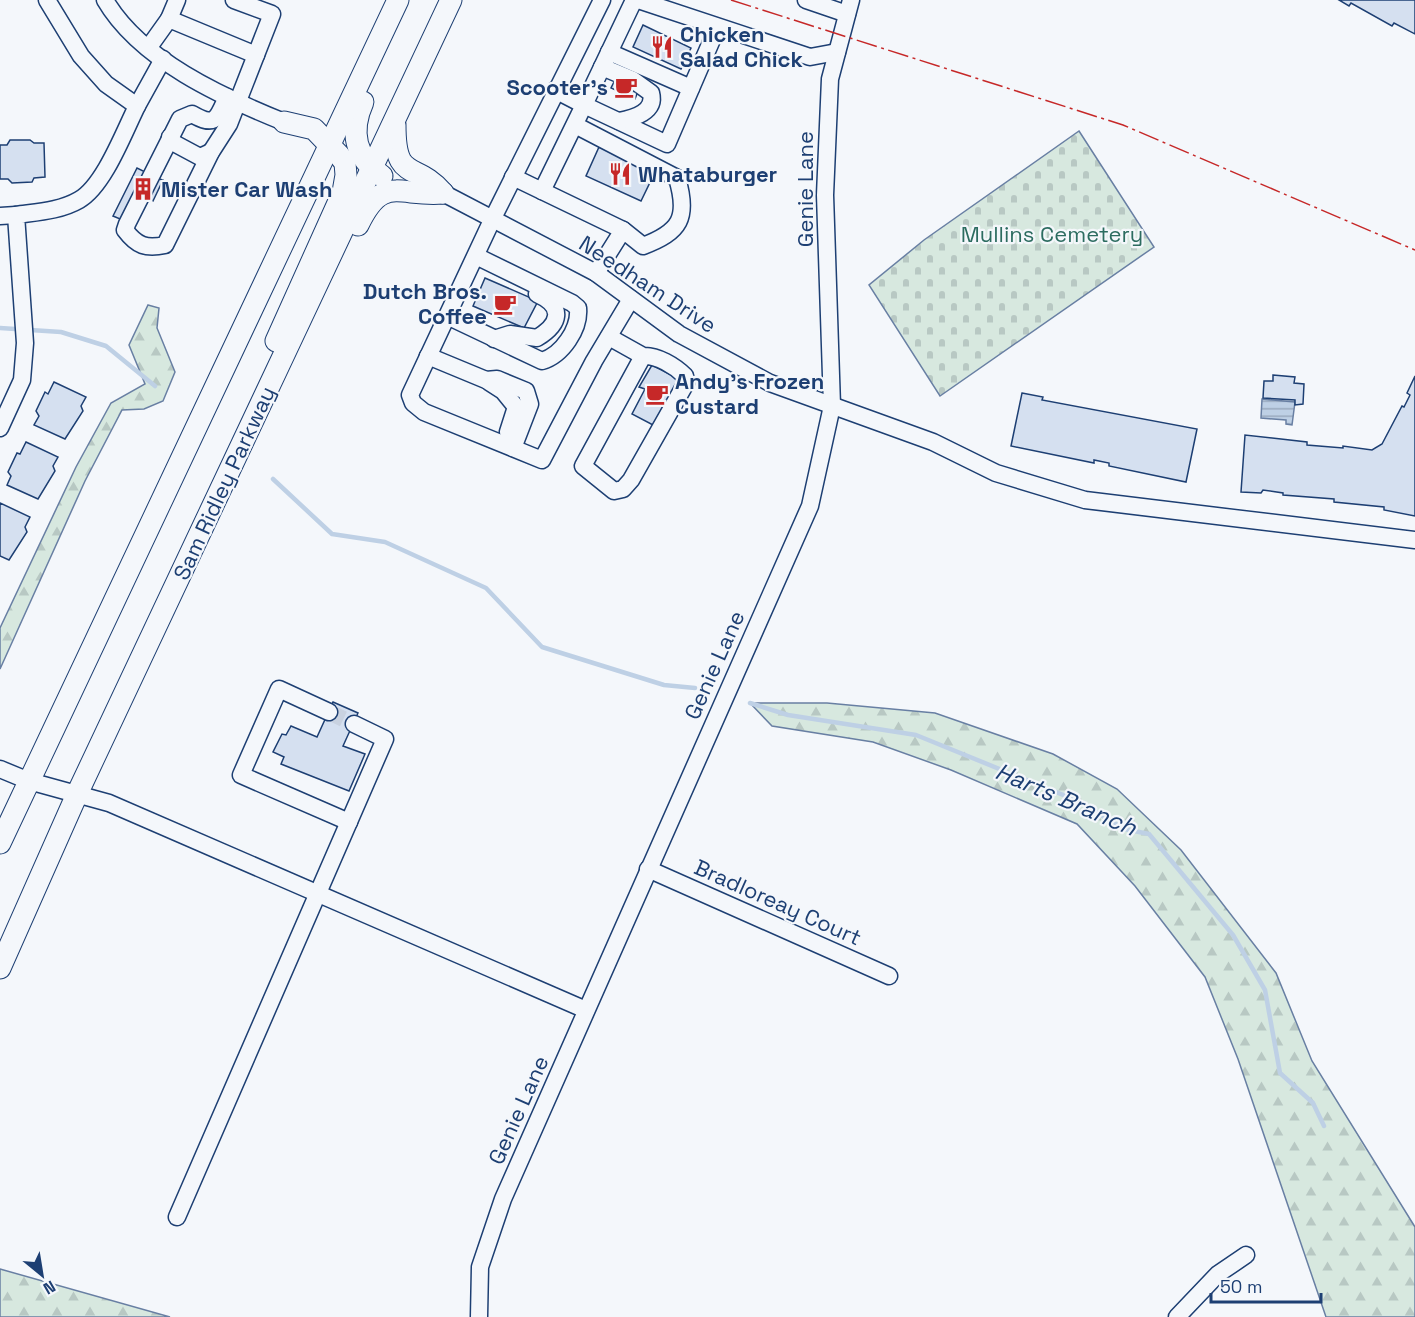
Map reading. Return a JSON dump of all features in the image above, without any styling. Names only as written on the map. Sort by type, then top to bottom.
[{"type":"main road","points":[[0,843],[398,0]]},
{"type":"main road","points":[[409,0],[356,119],[356,145],[360,155],[372,168],[385,178],[414,192]]},
{"type":"main road","name":"Sam Ridley Parkway","points":[[0,968],[78,792],[451,0]]},
{"type":"main road","points":[[395,119],[394,144],[400,162],[412,174],[435,184],[443,193]]},
{"type":"main road","points":[[266,393],[264,368],[343,192],[346,175],[345,163],[314,129],[284,122]]},
{"type":"main road","points":[[284,122],[308,141],[313,153],[315,180]]},
{"type":"main road","points":[[266,393],[282,378],[294,357],[366,207],[388,191],[400,189],[443,193]]},
{"type":"street","points":[[47,0],[81,56],[106,84],[137,106]]},
{"type":"street","points":[[149,47],[169,19],[177,0]]},
{"type":"street","points":[[232,100],[221,139],[211,152],[165,245],[149,249],[133,241],[125,230],[180,119],[192,114],[206,122],[217,118],[232,100],[256,55],[275,7],[234,0]]},
{"type":"street","points":[[602,0],[555,90],[428,356],[410,395],[413,403],[424,412],[542,460],[631,299]]},
{"type":"street","points":[[542,191],[636,0],[810,57],[837,52]]},
{"type":"street","points":[[808,0],[849,7]]},
{"type":"street","points":[[110,2],[126,28],[163,60],[232,100],[284,122]]},
{"type":"street","name":"Genie Lane","points":[[478,1317],[480,1267],[503,1199],[810,506],[832,406],[825,195],[830,79],[849,7]]},
{"type":"street","points":[[169,19],[256,55]]},
{"type":"street","points":[[555,90],[667,144],[717,28]]},
{"type":"street","points":[[605,59],[692,88]]},
{"type":"street","points":[[605,59],[651,93],[652,100],[648,109],[632,118],[619,121]]},
{"type":"street","points":[[3,420],[22,380],[25,343],[8,215],[57,209],[80,200],[95,187],[163,60]]},
{"type":"street","points":[[513,177],[623,230],[643,246],[667,237],[680,220],[682,196],[677,178],[575,125]]},
{"type":"street","points":[[170,137],[172,142],[200,157],[211,152]]},
{"type":"street","name":"Needham Drive","points":[[443,193],[596,273],[679,334],[770,383],[933,442],[996,473],[1084,500],[1415,540]]},
{"type":"street","points":[[596,273],[623,230]]},
{"type":"street","points":[[447,316],[542,361],[563,348],[579,320],[578,308],[572,303],[476,256]]},
{"type":"street","points":[[494,339],[510,334],[537,338],[555,323],[557,316],[545,298],[503,279],[496,266]]},
{"type":"street","points":[[609,337],[643,356],[651,355],[679,370],[685,376],[686,383],[623,489],[614,490],[582,466],[643,356]]},
{"type":"street","points":[[428,356],[486,380],[504,391],[516,407],[508,446]]},
{"type":"street","points":[[329,712],[279,689],[241,775],[349,822]]},
{"type":"street","points":[[177,1218],[385,739],[354,724]]},
{"type":"street","points":[[0,769],[29,781],[78,792],[109,803],[586,1010]]},
{"type":"street","name":"Bradloreay Court","points":[[648,868],[890,976]]},
{"type":"street","points":[[1177,1317],[1218,1274],[1246,1255]]},
{"type":"green space","name":"Mullins Cemetery","points":[[1079,131],[1154,247],[940,396],[869,285],[924,240]]},
{"type":"green space","points":[[148,305],[159,308],[157,328],[175,372],[163,401],[144,409],[122,410],[85,481],[0,669],[0,628],[76,467],[111,403],[145,384],[129,345]]},
{"type":"green space","points":[[750,703],[827,703],[935,713],[1053,754],[1117,789],[1181,850],[1276,973],[1312,1061],[1415,1227],[1415,1317],[1326,1317],[1238,1059],[1205,977],[1135,886],[1077,824],[951,770],[873,742],[772,726]]},
{"type":"green space","points":[[0,1269],[170,1317],[0,1317]]},
{"type":"water","points":[[1262,399],[1295,402],[1292,425],[1286,424],[1286,420],[1261,418]]},
{"type":"building","points":[[1339,0],[1415,0],[1415,34],[1394,23],[1392,26],[1351,3],[1349,6]]},
{"type":"building","name":"Chicken Salad Chick","points":[[643,25],[691,48],[681,69],[633,47]]},
{"type":"building","name":"Scooter's","points":[[617,76],[640,86],[635,99],[611,88]]},
{"type":"building","points":[[10,140],[44,143],[45,177],[34,178],[32,182],[12,183],[8,179],[0,179],[0,145],[7,145]]},
{"type":"building","name":"Whataburger","points":[[599,147],[655,172],[641,201],[586,176]]},
{"type":"building","name":"Mister Car Wash","points":[[168,161],[159,179],[163,180],[153,201],[146,197],[120,219],[113,216],[137,168],[145,172]]},
{"type":"building","name":"Dutch Bros. Coffee","points":[[485,278],[538,301],[524,328],[473,306]]},
{"type":"building","name":"Andy's Frozen Custard","points":[[652,365],[679,379],[653,425],[632,414],[645,389],[639,387]]},
{"type":"building","points":[[1273,375],[1295,377],[1294,383],[1304,384],[1303,404],[1295,405],[1295,400],[1263,398],[1264,381],[1273,381]]},
{"type":"building","points":[[1415,376],[1415,516],[1384,510],[1384,507],[1334,502],[1334,499],[1283,495],[1283,493],[1263,490],[1261,493],[1241,492],[1245,435],[1307,442],[1307,445],[1372,450],[1382,444],[1402,406],[1404,407],[1410,395],[1407,393]]},
{"type":"building","points":[[54,382],[86,397],[81,406],[83,411],[65,439],[34,425],[39,416],[36,411],[45,392],[48,394]]},
{"type":"building","points":[[1022,393],[1043,397],[1042,400],[1197,429],[1186,482],[1109,466],[1109,463],[1094,460],[1094,463],[1011,446]]},
{"type":"building","points":[[26,442],[58,457],[53,466],[55,471],[38,499],[7,485],[11,476],[8,472],[17,453],[20,454]]},
{"type":"building","points":[[0,503],[30,517],[25,527],[27,532],[9,560],[0,556]]},
{"type":"building","points":[[333,702],[358,713],[343,746],[365,754],[349,791],[281,764],[284,757],[273,752],[282,734],[286,735],[291,726],[317,737]]},
{"type":"waterway","name":"Harts Branch","points":[[0,328],[61,332],[106,346],[155,386]]},
{"type":"waterway","name":"Harts Branch","points":[[273,479],[332,534],[385,542],[486,588],[542,647],[664,685],[695,688]]},
{"type":"waterway","name":"Harts Branch","points":[[750,703],[788,715],[916,735],[1078,801],[1124,829],[1149,834],[1233,935],[1265,990],[1280,1073],[1313,1103],[1324,1126]]},
{"type":"tunnel","points":[[329,712],[354,724]]},
{"type":"power","points":[[731,0],[1123,125],[1415,250]]},
{"type":"place","name":"Chicken Salad Chick","points":[[662,47]]},
{"type":"place","name":"Scooter's","points":[[626,87]]},
{"type":"place","name":"Whataburger","points":[[620,174]]},
{"type":"place","name":"Mister Car Wash","points":[[143,189]]},
{"type":"place","name":"Dutch Bros. Coffee","points":[[505,304]]},
{"type":"place","name":"Andy's Frozen Custard","points":[[657,394]]}]
